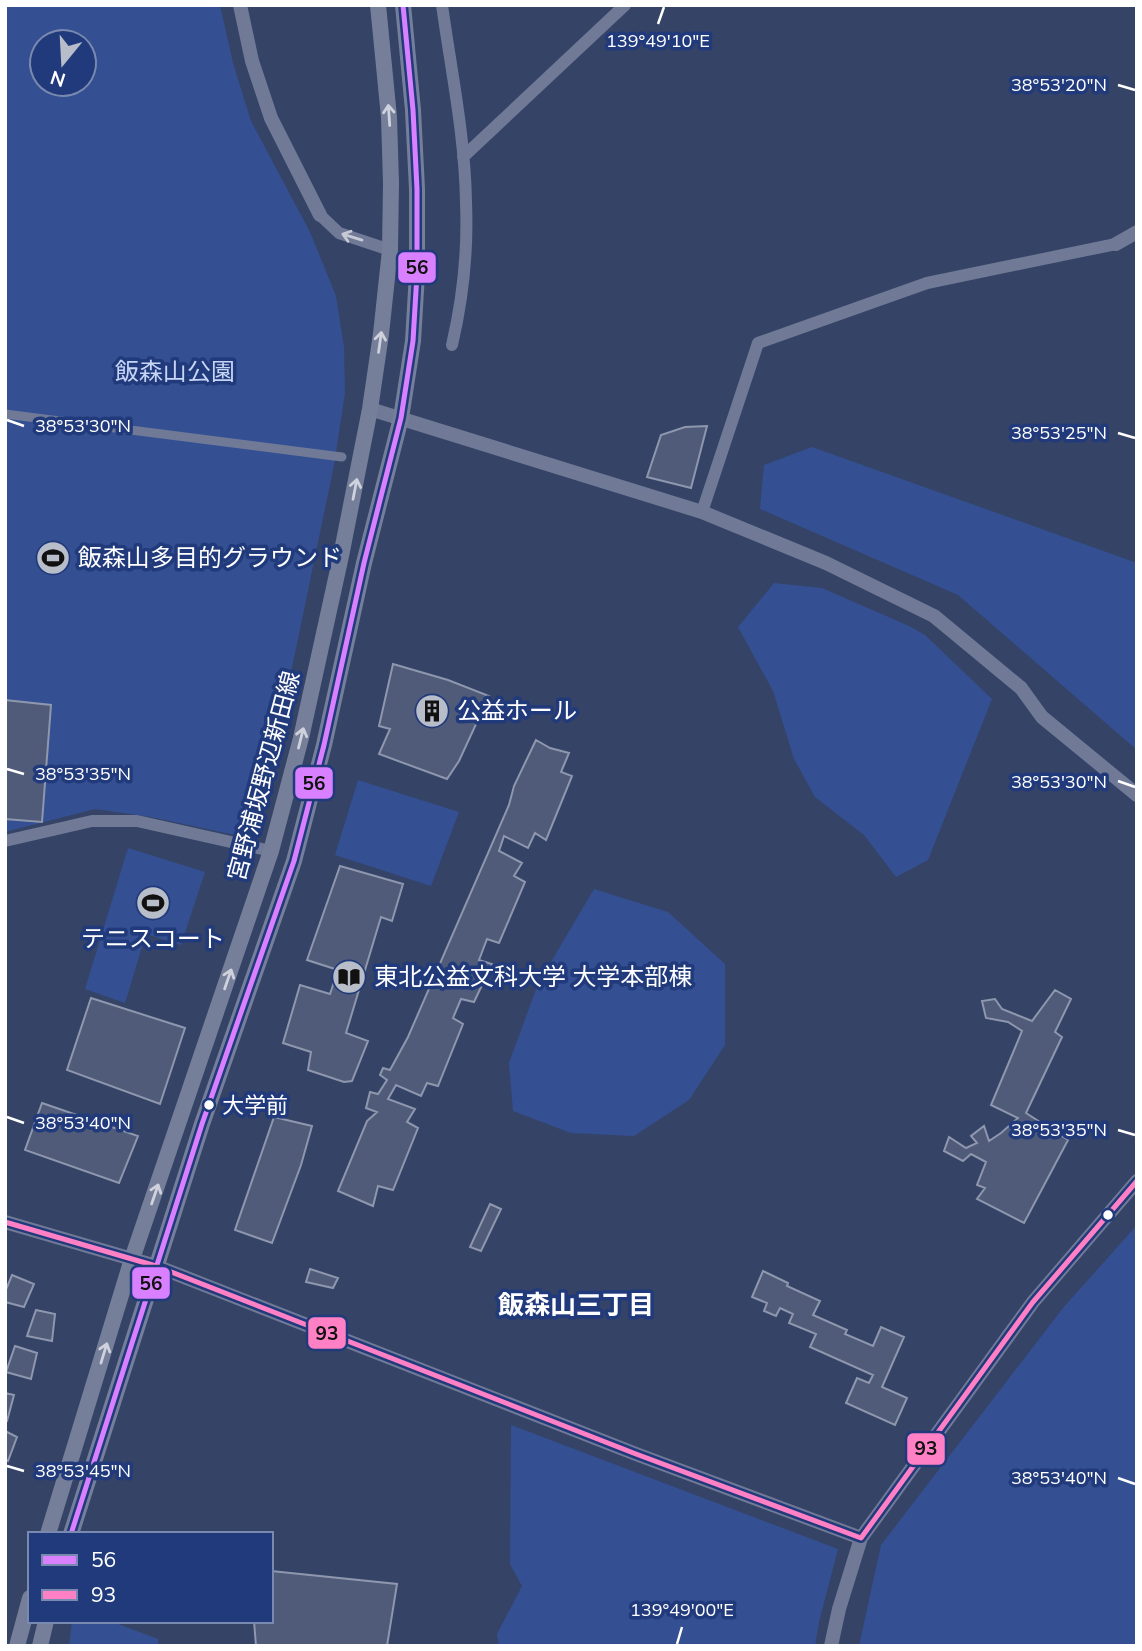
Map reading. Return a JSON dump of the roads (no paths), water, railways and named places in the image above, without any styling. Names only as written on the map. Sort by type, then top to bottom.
[{"type":"main road","name":"宮野浦坂野辺新田線","points":[[49,1532],[132,1259],[271,850],[307,712],[341,556],[370,409],[390,250],[389,117],[378,5]]},
{"type":"main road","name":"宮野浦坂野辺新田線","points":[[72,1532],[202,1124],[294,860],[401,418],[413,341],[417,274],[414,110],[403,5]]},
{"type":"main road","points":[[17,1646],[28,1605]]},
{"type":"main road","points":[[40,1646],[46,1623]]},
{"type":"street","points":[[240,5],[252,61],[271,118],[320,215],[339,233],[390,250]]},
{"type":"street","points":[[442,5],[466,188],[466,234],[461,291],[452,345]]},
{"type":"street","points":[[463,157],[625,5]]},
{"type":"street","points":[[702,512],[758,344],[927,283],[1116,244],[1137,232]]},
{"type":"street","points":[[370,409],[702,512],[826,563],[934,616],[1021,688],[1042,717],[1137,795]]},
{"type":"street","points":[[5,414],[342,457]]},
{"type":"street","points":[[5,841],[92,821],[138,821],[271,850]]},
{"type":"street","points":[[831,1646],[839,1609],[861,1538],[1033,1302],[1137,1181]]},
{"type":"street","points":[[5,1222],[156,1266],[611,1444],[861,1538]]},
{"type":"place","name":"飯森山多目的グラウンド","points":[[53,558]]},
{"type":"place","name":"公益ホール","points":[[432,711]]},
{"type":"place","name":"テニスコート","points":[[153,903]]},
{"type":"place","name":"東北公益文科大学 大学本部棟","points":[[349,977]]},
{"type":"place","name":"大学前","points":[[209,1105]]},
{"type":"district","name":"飯森山三丁目","points":[[576,1305]]},
{"type":"park label","name":"飯森山公園","points":[[175,372]]}]
